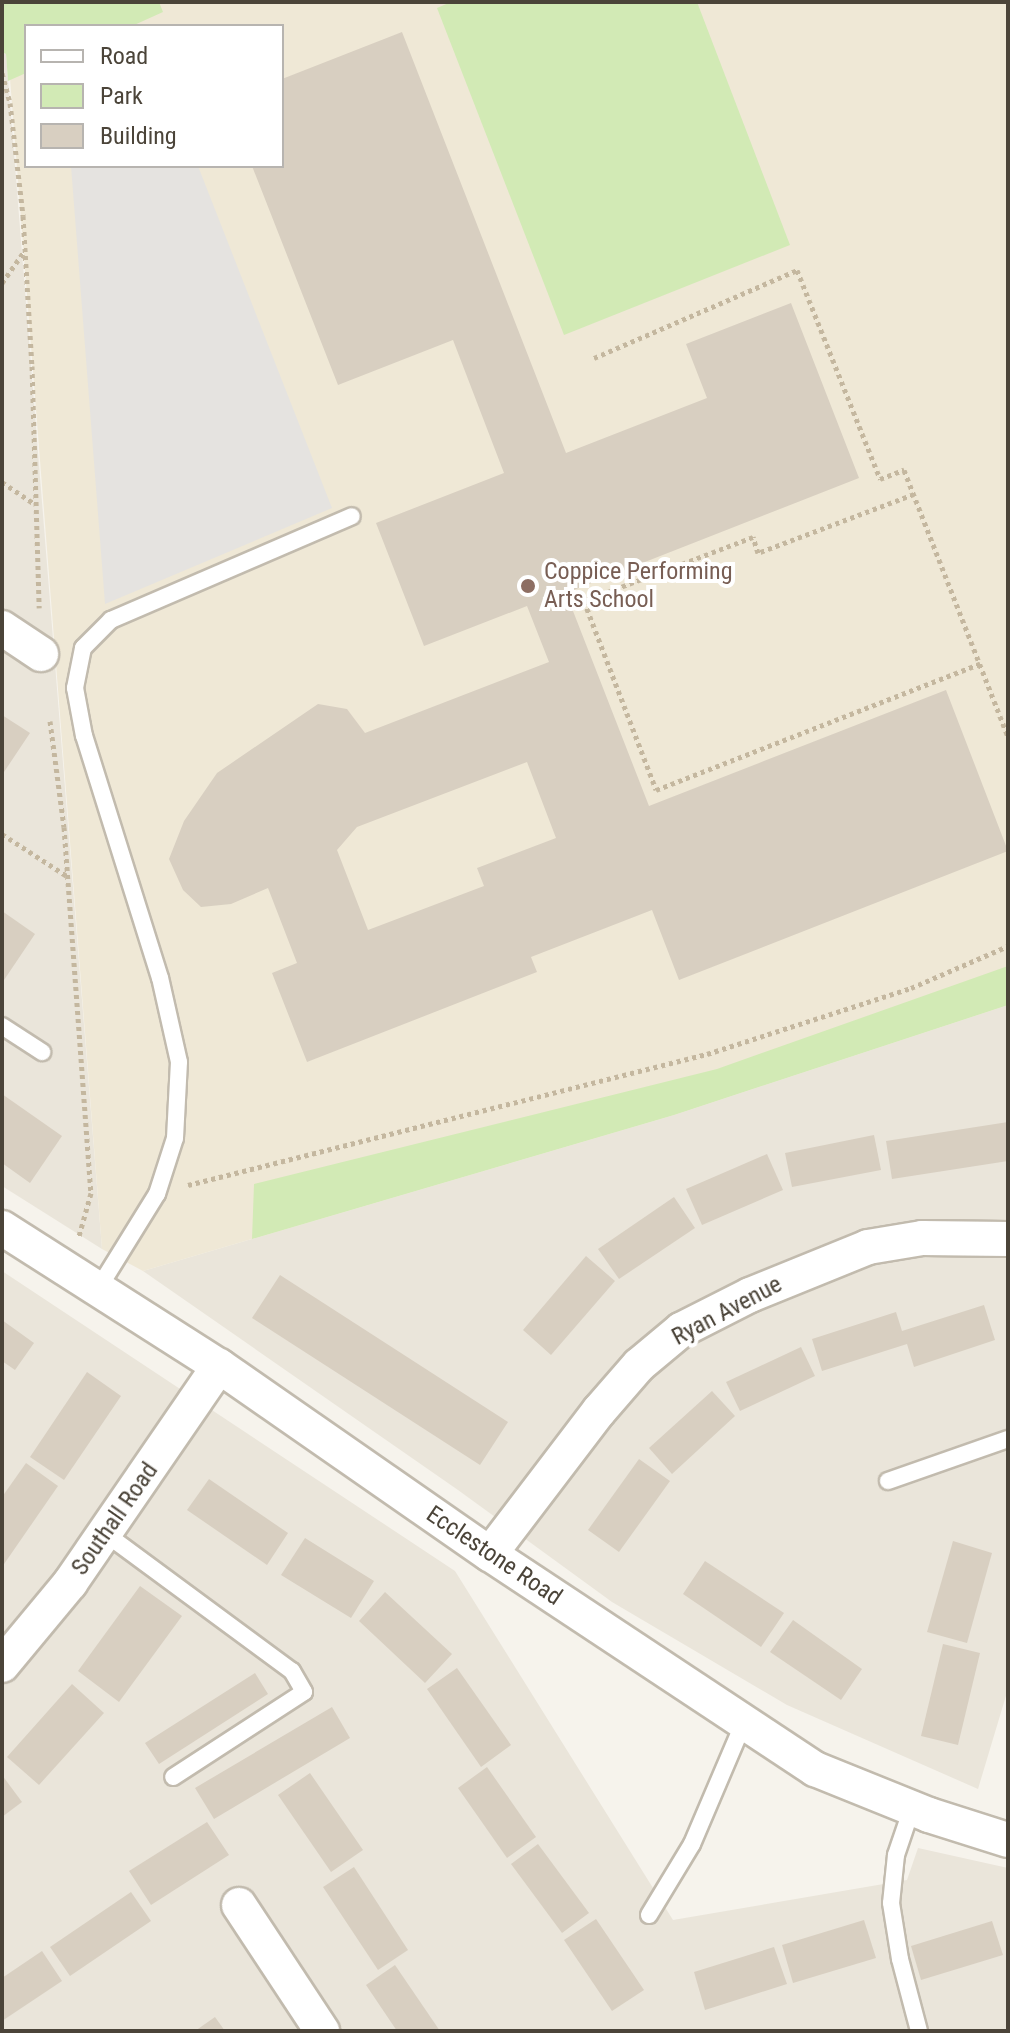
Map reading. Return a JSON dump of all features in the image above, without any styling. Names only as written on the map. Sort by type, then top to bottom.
[{"type":"street","points":[[2,628],[41,654]]},
{"type":"street","name":"Ecclestone Road","points":[[2,1228],[219,1366],[490,1554],[815,1769],[912,1808],[1005,1832]]},
{"type":"street","name":"Ryan Avenue","points":[[490,1554],[599,1411],[639,1365],[681,1330],[750,1295],[868,1247],[922,1238],[1008,1239]]},
{"type":"street","name":"Southall Road","points":[[2,1665],[106,1534],[219,1366]]},
{"type":"street","points":[[239,1905],[322,2031]]},
{"type":"lane","points":[[98,1289],[157,1194],[175,1138],[179,1062],[160,978],[84,736],[75,688],[83,648],[111,620],[352,516]]},
{"type":"lane","points":[[2,1026],[42,1052]]},
{"type":"lane","points":[[888,1481],[1008,1439]]},
{"type":"lane","points":[[106,1534],[292,1671],[304,1692],[173,1777]]},
{"type":"lane","points":[[649,1915],[692,1844],[744,1722]]},
{"type":"lane","points":[[912,1808],[896,1855],[891,1903],[900,1959],[919,2031]]},
{"type":"path","points":[[2,283],[25,249]]},
{"type":"path","points":[[594,358],[797,270],[880,479],[904,470],[1008,737]]},
{"type":"path","points":[[2,482],[36,504]]},
{"type":"path","points":[[914,494],[758,553],[753,537],[584,601],[656,790],[980,664]]},
{"type":"path","points":[[2,834],[67,876]]},
{"type":"path","points":[[157,1194],[707,1054],[911,988],[1008,946]]},
{"type":"shaded area","name":"Coppice Performing Arts School","points":[[4,2],[1008,2],[1008,1005],[674,1115],[143,1271],[102,1249]]},
{"type":"shaded area","points":[[2,52],[6,54],[102,1249],[2,1186]]},
{"type":"shaded area","points":[[71,168],[199,168],[332,508],[105,604]]},
{"type":"shaded area","points":[[1008,1005],[1008,1689],[978,1789],[787,1705],[612,1602],[458,1490],[143,1271],[674,1115]]},
{"type":"shaded area","points":[[2,1271],[455,1571],[673,1920],[907,1880],[918,1848],[1008,1868],[1008,2031],[2,2031]]},
{"type":"green space","points":[[2,2],[159,2],[163,12],[136,24],[24,24],[24,74],[8,81],[6,54],[2,52]]},
{"type":"green space","points":[[451,2],[697,2],[790,245],[564,335],[437,8]]},
{"type":"green space","points":[[1008,966],[1008,1005],[674,1115],[252,1239],[254,1184],[717,1069]]},
{"type":"building","points":[[402,32],[566,453],[707,398],[686,344],[791,303],[859,478],[566,593],[649,806],[946,690],[1008,851],[679,980],[652,910],[531,957],[537,972],[307,1062],[272,973],[297,963],[268,888],[231,904],[201,907],[183,890],[169,859],[184,821],[217,773],[318,704],[347,709],[365,733],[549,662],[527,606],[424,646],[376,523],[504,473],[453,340],[338,385],[253,168],[284,168],[284,78]],"holes":[[[527,762],[556,838],[477,868],[484,886],[368,930],[337,850],[357,827]]]},
{"type":"building","points":[[2,715],[30,733],[4,772],[2,771]]},
{"type":"building","points":[[2,911],[35,934],[2,983]]},
{"type":"building","points":[[2,1094],[62,1136],[30,1183],[2,1163]]},
{"type":"building","points":[[1008,1122],[1008,1161],[892,1179],[886,1141]]},
{"type":"building","points":[[874,1135],[881,1170],[792,1187],[785,1153]]},
{"type":"building","points":[[767,1154],[783,1190],[702,1225],[686,1189]]},
{"type":"building","points":[[674,1197],[695,1228],[619,1279],[598,1249]]},
{"type":"building","points":[[586,1256],[615,1281],[551,1355],[523,1330]]},
{"type":"building","points":[[280,1275],[508,1422],[480,1465],[252,1318]]},
{"type":"building","points":[[984,1305],[995,1340],[914,1367],[907,1344],[822,1371],[812,1339],[896,1312],[902,1331]]},
{"type":"building","points":[[2,1320],[34,1343],[15,1370],[2,1361]]},
{"type":"building","points":[[801,1347],[815,1376],[740,1411],[726,1382]]},
{"type":"building","points":[[87,1372],[121,1396],[64,1480],[30,1457]]},
{"type":"building","points":[[712,1391],[735,1416],[672,1474],[649,1448]]},
{"type":"building","points":[[639,1459],[670,1481],[619,1552],[588,1530]]},
{"type":"building","points":[[26,1463],[58,1486],[2,1567],[2,1497]]},
{"type":"building","points":[[209,1479],[288,1533],[267,1565],[187,1510]]},
{"type":"building","points":[[305,1538],[374,1581],[351,1618],[281,1575]]},
{"type":"building","points":[[953,1541],[992,1553],[967,1643],[927,1632]]},
{"type":"building","points":[[705,1561],[784,1613],[761,1647],[683,1594]]},
{"type":"building","points":[[140,1586],[182,1616],[119,1702],[78,1671]]},
{"type":"building","points":[[385,1592],[452,1654],[425,1683],[359,1621]]},
{"type":"building","points":[[793,1620],[862,1669],[841,1700],[770,1652]]},
{"type":"building","points":[[943,1644],[980,1653],[958,1745],[921,1736]]},
{"type":"building","points":[[457,1668],[511,1745],[481,1767],[427,1689]]},
{"type":"building","points":[[255,1673],[268,1694],[159,1764],[145,1743]]},
{"type":"building","points":[[72,1684],[104,1713],[39,1785],[7,1757]]},
{"type":"building","points":[[332,1707],[350,1738],[214,1819],[195,1788]]},
{"type":"building","points":[[487,1767],[536,1837],[507,1858],[458,1788]]},
{"type":"building","points":[[310,1773],[363,1850],[331,1872],[278,1795]]},
{"type":"building","points":[[2,1775],[22,1802],[2,1817]]},
{"type":"building","points":[[207,1822],[229,1855],[151,1905],[129,1871]]},
{"type":"building","points":[[538,1844],[589,1913],[562,1933],[511,1864]]},
{"type":"building","points":[[354,1867],[408,1950],[378,1970],[323,1887]]},
{"type":"building","points":[[131,1892],[151,1921],[70,1976],[50,1947]]},
{"type":"building","points":[[596,1919],[644,1990],[612,2011],[564,1940]]},
{"type":"building","points":[[864,1920],[876,1958],[793,1983],[782,1945]]},
{"type":"building","points":[[992,1921],[1003,1955],[921,1980],[911,1946]]},
{"type":"building","points":[[774,1947],[787,1984],[705,2010],[694,1972]]},
{"type":"building","points":[[42,1951],[62,1981],[2,2021],[2,1978]]},
{"type":"building","points":[[395,1965],[440,2031],[397,2031],[366,1985]]},
{"type":"building","points":[[215,2017],[225,2031],[195,2031]]},
{"type":"place","name":"Coppice Performing Arts School","points":[[528,586]]}]
